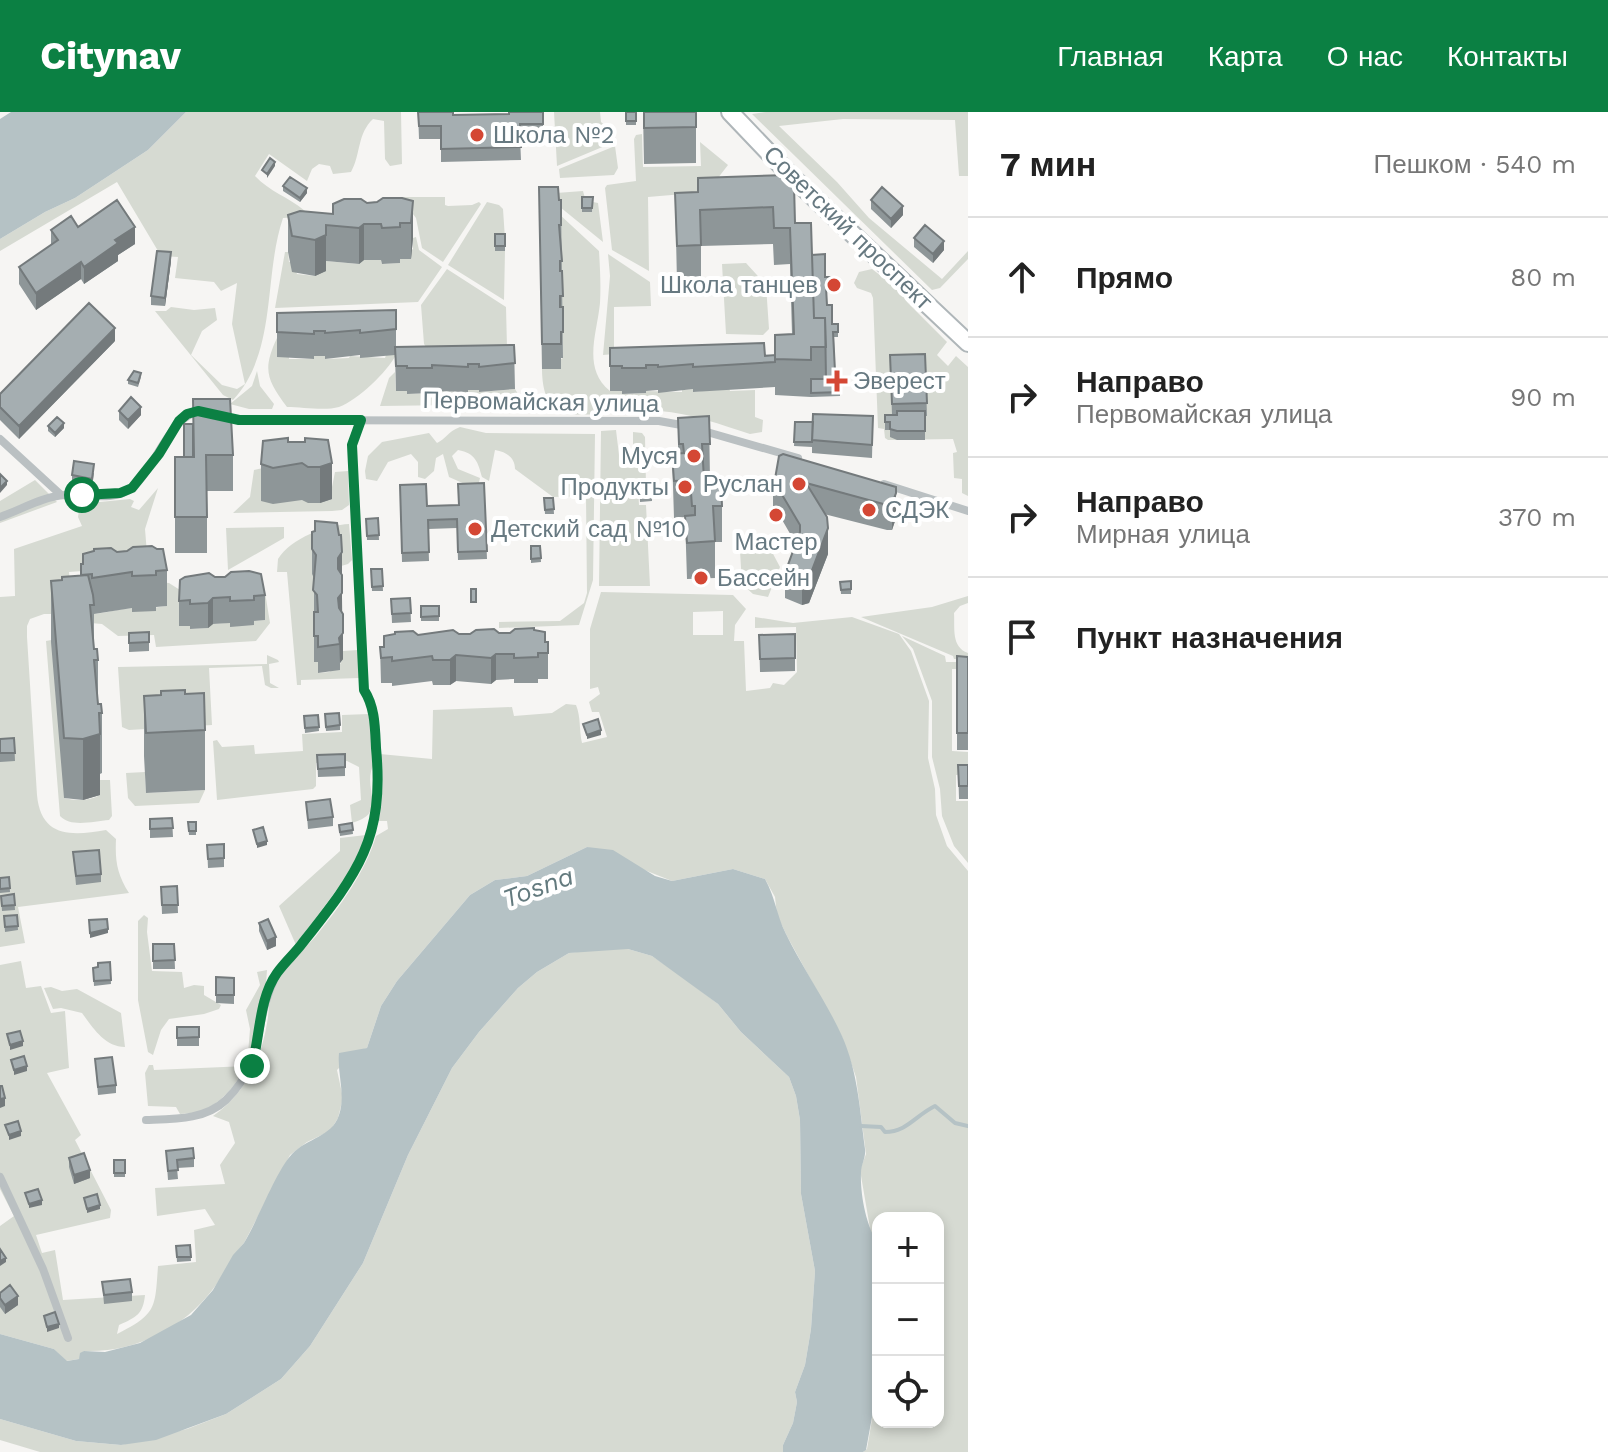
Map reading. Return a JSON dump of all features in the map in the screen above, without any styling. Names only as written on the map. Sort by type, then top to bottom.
[{"type":"main road","name":"Советский проспект","points":[[730,112],[791,176],[968,343]]},
{"type":"street","name":"Первомайская улица","points":[[61,495],[104,495],[132,488],[159,454],[179,421],[187,414],[198,411],[239,420],[659,421],[802,460]]},
{"type":"street","points":[[146,1120],[203,1115],[224,1102],[239,1086],[252,1066],[267,995],[277,973],[348,883],[370,842],[377,812],[379,771],[372,702],[364,690],[352,445],[361,420]]},
{"type":"street","points":[[0,439],[61,495],[0,517]]},
{"type":"street","points":[[874,480],[968,511]]},
{"type":"street","points":[[0,1177],[43,1269],[68,1338]]},
{"type":"shaded area","points":[[186,112],[401,112],[402,164],[390,166],[385,159],[384,121],[373,119],[364,131],[351,172],[333,174],[330,166],[319,164],[312,169],[307,181],[269,154],[255,176],[305,211],[298,217],[283,218],[263,336],[257,359],[245,384],[232,324],[237,283],[221,291],[214,282],[175,278],[178,257],[161,256],[117,182],[0,251],[0,239],[75,198],[148,150]]},
{"type":"shaded area","points":[[554,112],[600,112],[601,122],[613,133],[612,143],[557,166]]},
{"type":"shaded area","points":[[968,112],[968,176],[959,176],[955,120],[843,119],[779,126],[869,218],[942,279],[968,251],[968,259],[940,288],[932,290],[752,114]]},
{"type":"shaded area","points":[[642,134],[643,167],[701,166],[700,142],[728,165],[707,192],[648,197],[649,271],[612,250],[605,188],[607,185],[636,181],[634,139]]},
{"type":"shaded area","points":[[615,146],[618,168],[614,175],[560,178],[559,169]]},
{"type":"shaded area","points":[[583,191],[586,202],[582,212],[592,212],[593,202],[598,203],[603,242],[560,207],[556,193]]},
{"type":"shaded area","points":[[400,197],[445,197],[445,205],[448,206],[481,204],[443,262],[422,248],[416,218]]},
{"type":"shaded area","points":[[487,202],[503,209],[505,239],[496,251],[505,251],[504,300],[448,265]]},
{"type":"shaded area","points":[[558,213],[599,251],[600,303],[593,350],[596,372],[601,382],[610,391],[622,391],[622,394],[693,389],[694,392],[729,388],[730,391],[755,390],[755,417],[763,420],[762,432],[750,434],[671,412],[569,414],[551,405],[544,387],[542,369],[563,358]]},
{"type":"shaded area","points":[[416,237],[419,250],[442,267],[418,302],[275,308],[285,252],[288,252],[289,262],[292,262],[297,274],[315,276],[326,261],[358,264],[364,260],[381,260],[382,264],[400,263],[400,259],[413,249],[413,238]]},
{"type":"shaded area","points":[[608,254],[650,282],[651,306],[614,307],[614,354],[603,355],[610,276]]},
{"type":"shaded area","points":[[746,263],[766,285],[769,329],[763,335],[726,334],[722,264]]},
{"type":"shaded area","points":[[447,269],[506,307],[507,348],[429,351],[424,344],[421,305]]},
{"type":"shaded area","points":[[872,269],[898,289],[947,342],[937,355],[948,366],[956,356],[968,367],[968,496],[962,493],[962,479],[954,478],[953,453],[957,452],[953,439],[888,440],[884,429],[878,428],[873,298],[871,293],[857,288],[854,283],[859,272]]},
{"type":"shaded area","points":[[171,307],[194,310],[215,308],[217,320],[202,331],[191,355],[222,385],[237,389],[244,384],[233,400],[223,395],[155,311],[166,311]]},
{"type":"shaded area","points":[[277,338],[277,357],[289,359],[313,359],[314,356],[325,356],[326,359],[350,356],[385,358],[386,355],[396,355],[371,385],[339,407],[287,407],[269,374],[269,358]]},
{"type":"shaded area","points":[[257,371],[260,386],[274,404],[272,409],[249,409],[230,404],[252,386]]},
{"type":"shaded area","points":[[395,372],[396,391],[407,391],[408,394],[515,389],[524,404],[380,406],[389,378]]},
{"type":"shaded area","points":[[460,427],[486,433],[595,434],[593,580],[579,625],[499,628],[499,622],[560,621],[584,603],[587,593],[586,496],[553,497],[515,469],[509,456],[495,450],[489,481],[482,477],[472,456],[458,450],[452,456],[458,469],[480,478],[478,486],[449,477],[443,454],[436,458],[434,471],[425,479],[418,477],[418,462],[411,454],[388,462],[377,481],[366,479],[368,456],[382,442],[429,433],[437,443]]},
{"type":"shaded area","points":[[616,430],[619,455],[633,450],[633,432],[642,433],[645,437],[646,486],[638,487],[639,505],[646,505],[650,586],[599,586],[601,431]]},
{"type":"shaded area","points":[[263,468],[261,500],[274,502],[299,500],[320,503],[332,487],[335,472],[348,471],[349,505],[332,511],[233,513],[250,497],[254,470]]},
{"type":"shaded area","points":[[35,480],[57,502],[0,523],[0,501]]},
{"type":"shaded area","points":[[158,488],[145,529],[148,566],[69,572],[71,597],[92,614],[132,608],[132,611],[166,606],[158,582],[169,583],[180,590],[180,626],[190,626],[190,629],[265,620],[251,593],[265,592],[270,623],[256,641],[156,647],[154,635],[118,636],[102,624],[79,622],[75,614],[44,614],[30,619],[27,637],[40,809],[52,827],[60,831],[81,833],[106,830],[116,839],[118,867],[129,893],[18,907],[25,943],[0,947],[0,597],[15,596],[14,549],[82,526],[79,511],[90,503],[130,499],[134,501],[131,507],[139,510]]},
{"type":"shaded area","points":[[349,524],[352,560],[314,574],[314,661],[318,662],[319,673],[329,672],[341,663],[343,651],[358,650],[359,678],[301,680],[301,685],[297,685],[287,572],[277,572],[278,559],[291,545],[310,534]]},
{"type":"shaded area","points":[[284,527],[284,538],[228,570],[226,528]]},
{"type":"shaded area","points":[[763,535],[780,567],[768,597],[753,594],[742,584],[740,551],[749,536]]},
{"type":"shaded area","points":[[601,592],[733,595],[746,609],[735,625],[734,641],[744,641],[746,691],[770,688],[773,683],[784,685],[797,672],[796,627],[755,628],[755,617],[793,623],[852,617],[899,634],[911,651],[929,701],[928,758],[935,789],[936,815],[947,846],[968,871],[968,1452],[863,1452],[867,1449],[872,1419],[872,1428],[944,1428],[944,1212],[872,1212],[871,1234],[860,1170],[866,1154],[856,1077],[842,1037],[777,915],[775,897],[765,879],[733,869],[672,881],[587,847],[527,876],[495,880],[470,895],[397,981],[381,1006],[367,1048],[355,1052],[337,1070],[343,1098],[338,1118],[330,1131],[307,1142],[290,1155],[244,1243],[213,1289],[187,1316],[139,1343],[103,1351],[84,1351],[79,1359],[66,1361],[54,1349],[0,1334],[0,1226],[14,1216],[0,1189],[0,965],[21,961],[26,988],[41,986],[51,1013],[65,1011],[69,1068],[47,1073],[81,1135],[75,1140],[111,1210],[110,1218],[36,1235],[42,1253],[55,1250],[63,1300],[145,1295],[141,1311],[119,1325],[117,1334],[147,1315],[154,1301],[158,1266],[196,1262],[194,1230],[215,1225],[205,1209],[157,1216],[155,1188],[225,1184],[220,1165],[235,1143],[229,1122],[213,1116],[235,1096],[251,1073],[262,1046],[271,994],[277,980],[334,913],[359,876],[376,836],[388,829],[387,821],[379,821],[380,754],[432,759],[433,710],[512,707],[514,716],[552,713],[566,704],[576,705],[582,743],[607,737],[599,712],[592,712],[589,702],[600,694],[598,687],[590,689],[590,629]],"holes":[[[723,611],[723,635],[693,635],[693,612]]]},
{"type":"shaded area","points":[[968,596],[968,603],[954,613],[954,631],[956,642],[968,653],[968,659],[954,659],[861,617],[932,607]]},
{"type":"shaded area","points":[[902,636],[945,656],[946,662],[968,662],[968,669],[952,669],[952,751],[968,752],[968,774],[956,775],[956,801],[968,801],[968,863],[954,846],[942,816],[940,789],[932,757],[932,701],[913,649]]},
{"type":"shaded area","points":[[62,638],[64,798],[83,800],[96,797],[100,795],[99,780],[110,780],[112,816],[109,820],[76,823],[60,816],[46,641]]},
{"type":"shaded area","points":[[267,655],[279,662],[269,664],[270,683],[279,688],[265,685],[262,666],[209,668],[212,725],[129,730],[122,727],[118,667],[267,664]]},
{"type":"shaded area","points":[[369,714],[375,762],[370,781],[372,805],[364,818],[352,823],[350,805],[361,800],[359,767],[347,761],[316,763],[316,786],[313,789],[217,800],[213,741],[217,740],[222,747],[254,745],[255,754],[303,751],[302,734],[342,732],[342,715]]},
{"type":"shaded area","points":[[145,772],[146,793],[205,790],[199,803],[135,806],[128,798],[126,773]]},
{"type":"shaded area","points":[[366,835],[357,862],[296,945],[279,906],[340,851],[340,838]]},
{"type":"shaded area","points":[[144,915],[148,918],[152,971],[182,972],[184,988],[204,986],[204,995],[221,1005],[219,1009],[204,1014],[169,1019],[161,1030],[153,1055],[148,1052],[138,1000],[138,921]]},
{"type":"shaded area","points":[[628,949],[652,956],[680,975],[718,1004],[741,1032],[789,1077],[796,1096],[800,1120],[801,1194],[815,1271],[805,1365],[795,1392],[797,1402],[793,1423],[783,1452],[40,1452],[0,1440],[0,1419],[76,1441],[121,1445],[187,1429],[226,1414],[281,1379],[310,1346],[363,1263],[408,1155],[452,1068],[479,1032],[518,988],[537,972],[569,953]]},
{"type":"shaded area","points":[[267,970],[259,1029],[247,1062],[250,1029],[246,1010],[260,985],[257,972]]},
{"type":"shaded area","points":[[44,988],[62,991],[77,989],[121,1013],[125,1047],[111,1044],[82,1013],[53,1009]]},
{"type":"shaded area","points":[[149,1065],[153,1065],[154,1070],[246,1066],[221,1099],[202,1111],[180,1114],[176,1107],[148,1106],[145,1073]]},
{"type":"water","points":[[11,112],[186,112],[148,150],[75,198],[0,239],[0,119]]},
{"type":"water","name":"Tosna","points":[[587,847],[613,850],[655,876],[672,881],[733,869],[765,879],[786,934],[842,1036],[852,1064],[860,1106],[865,1152],[861,1173],[863,1200],[872,1232],[872,1417],[866,1450],[783,1452],[793,1423],[797,1402],[795,1392],[805,1365],[815,1271],[801,1194],[800,1120],[789,1077],[741,1032],[718,1004],[652,956],[628,949],[569,953],[537,972],[518,988],[479,1032],[452,1068],[408,1155],[363,1263],[310,1346],[281,1379],[226,1414],[156,1440],[121,1445],[76,1441],[0,1419],[0,1334],[54,1349],[67,1361],[79,1359],[84,1351],[105,1352],[140,1343],[191,1315],[213,1290],[233,1255],[244,1243],[273,1184],[292,1154],[325,1133],[336,1122],[342,1100],[339,1053],[367,1048],[381,1006],[397,981],[470,895],[495,880],[527,876]]},
{"type":"building","points":[[418,112],[453,112],[453,115],[543,112],[543,124],[520,124],[521,147],[441,149],[441,126],[419,126]]},
{"type":"building","points":[[626,112],[636,112],[636,121],[626,121]]},
{"type":"building","points":[[644,112],[696,112],[696,127],[644,128]]},
{"type":"building","points":[[270,158],[275,162],[267,174],[262,170]]},
{"type":"building","points":[[787,175],[787,184],[794,184],[795,223],[811,223],[814,318],[825,318],[826,347],[811,347],[811,360],[775,359],[775,335],[794,334],[790,228],[774,228],[773,207],[700,210],[701,245],[677,246],[675,193],[698,192],[698,178]]},
{"type":"building","points":[[290,177],[307,188],[300,198],[283,186]]},
{"type":"building","points":[[539,187],[558,187],[561,200],[561,344],[542,344]]},
{"type":"building","points":[[882,187],[903,206],[891,219],[871,200]]},
{"type":"building","points":[[582,197],[593,197],[592,208],[582,208]]},
{"type":"building","points":[[383,198],[413,201],[411,223],[382,228],[381,224],[364,224],[359,228],[326,225],[326,235],[315,240],[292,236],[288,215],[300,211],[333,214],[333,204],[344,199],[361,199],[367,203]]},
{"type":"building","points":[[117,200],[135,227],[84,267],[81,262],[36,293],[19,267],[58,240],[51,230],[71,216],[78,227]]},
{"type":"building","points":[[925,225],[944,241],[933,254],[914,238]]},
{"type":"building","points":[[495,234],[505,234],[505,246],[495,246]]},
{"type":"building","points":[[157,251],[171,252],[165,298],[151,296]]},
{"type":"building","points":[[825,254],[825,277],[835,277],[836,286],[826,287],[827,305],[832,305],[832,324],[838,324],[838,332],[833,332],[835,371],[840,370],[840,392],[811,393],[811,379],[826,379],[825,318],[814,318],[812,255]]},
{"type":"building","points":[[89,303],[115,328],[19,426],[0,407],[0,394]]},
{"type":"building","points":[[396,310],[396,329],[360,333],[360,330],[314,331],[314,334],[277,332],[277,313]]},
{"type":"building","points":[[764,343],[765,356],[775,355],[775,362],[693,367],[693,364],[646,365],[646,368],[610,366],[610,348]]},
{"type":"building","points":[[514,345],[515,363],[479,367],[479,364],[468,364],[468,367],[432,365],[432,368],[396,366],[395,347]]},
{"type":"building","points":[[925,354],[927,403],[892,404],[890,355]]},
{"type":"building","points":[[134,371],[141,373],[138,383],[128,380]]},
{"type":"building","points":[[131,397],[141,407],[128,420],[119,411]]},
{"type":"building","points":[[193,399],[230,399],[233,455],[206,455],[207,517],[175,517],[175,457],[194,457]]},
{"type":"building","points":[[897,411],[925,411],[925,431],[890,429],[885,415],[897,415]]},
{"type":"building","points":[[813,414],[873,416],[872,445],[812,440]]},
{"type":"building","points":[[709,416],[710,444],[702,444],[704,480],[721,479],[722,506],[713,506],[715,541],[687,543],[685,516],[695,515],[695,506],[692,506],[690,480],[674,481],[672,454],[684,453],[683,444],[679,444],[678,418]]},
{"type":"building","points":[[57,417],[64,423],[55,433],[48,426]]},
{"type":"building","points":[[795,422],[813,422],[812,442],[794,442]]},
{"type":"building","points":[[184,424],[193,424],[193,457],[184,457]]},
{"type":"building","points":[[288,438],[288,442],[305,442],[305,438],[328,440],[332,463],[320,467],[308,467],[302,463],[273,468],[261,464],[263,441]]},
{"type":"building","points":[[783,454],[896,487],[892,504],[887,505],[806,483],[827,517],[828,528],[809,578],[802,580],[785,573],[800,525],[781,493],[773,490],[779,456]]},
{"type":"building","points":[[74,461],[94,464],[92,479],[72,475]]},
{"type":"building","points":[[0,474],[7,481],[0,488]]},
{"type":"building","points":[[484,483],[487,551],[458,552],[457,519],[428,520],[429,552],[402,553],[400,485],[426,484],[427,506],[459,505],[458,484]]},
{"type":"building","points":[[652,483],[652,496],[640,497],[639,484]]},
{"type":"building","points":[[544,498],[553,498],[554,509],[545,510]]},
{"type":"building","points":[[378,518],[379,535],[367,536],[366,519]]},
{"type":"building","points":[[315,521],[337,523],[342,552],[338,558],[338,569],[342,575],[342,593],[338,598],[343,614],[343,633],[339,638],[340,644],[318,647],[318,636],[314,636],[314,612],[318,612],[317,595],[313,590],[316,555],[312,549],[312,532],[315,531]]},
{"type":"building","points":[[152,546],[163,549],[167,570],[156,571],[156,575],[132,576],[132,572],[92,578],[92,574],[81,575],[83,554],[94,549],[111,548],[117,552]]},
{"type":"building","points":[[531,546],[540,546],[541,558],[531,559]]},
{"type":"building","points":[[371,569],[382,569],[383,586],[372,587]]},
{"type":"building","points":[[231,572],[261,574],[265,595],[254,596],[254,600],[230,601],[230,597],[213,598],[208,603],[179,601],[180,580],[185,577],[209,573],[215,577],[225,577]]},
{"type":"building","points":[[88,575],[94,605],[90,605],[98,660],[94,660],[98,704],[101,704],[102,713],[99,713],[100,734],[83,739],[64,738],[51,581]]},
{"type":"building","points":[[851,581],[851,589],[841,590],[840,582]]},
{"type":"building","points":[[471,589],[476,589],[476,602],[471,602]]},
{"type":"building","points":[[410,598],[411,613],[392,614],[391,599]]},
{"type":"building","points":[[421,606],[439,606],[439,616],[421,617]]},
{"type":"building","points":[[534,628],[545,632],[545,642],[548,642],[548,653],[538,653],[538,657],[514,658],[514,654],[496,654],[491,658],[456,655],[450,660],[433,660],[432,656],[392,661],[392,657],[381,658],[380,647],[384,647],[384,636],[395,632],[413,631],[418,635],[453,630],[459,634],[470,634],[476,630],[494,629],[499,633],[510,633],[515,629]]},
{"type":"building","points":[[149,632],[149,642],[129,643],[129,633]]},
{"type":"building","points":[[795,634],[795,658],[760,659],[759,635]]},
{"type":"building","points":[[957,656],[968,657],[968,733],[957,733]]},
{"type":"building","points":[[185,690],[185,694],[204,693],[205,730],[146,733],[144,696],[161,695],[161,691]]},
{"type":"building","points":[[339,713],[340,725],[326,727],[325,714]]},
{"type":"building","points":[[318,715],[319,727],[305,728],[304,716]]},
{"type":"building","points":[[598,719],[601,730],[587,735],[583,724]]},
{"type":"building","points":[[14,738],[15,753],[0,753],[0,739]]},
{"type":"building","points":[[345,754],[345,767],[318,769],[317,755]]},
{"type":"building","points":[[958,765],[968,765],[968,786],[959,786]]},
{"type":"building","points":[[330,799],[333,817],[308,820],[306,802]]},
{"type":"building","points":[[172,818],[173,828],[150,829],[150,819]]},
{"type":"building","points":[[188,822],[196,822],[196,831],[189,831]]},
{"type":"building","points":[[352,823],[353,830],[340,832],[339,825]]},
{"type":"building","points":[[263,827],[267,841],[257,844],[253,830]]},
{"type":"building","points":[[224,844],[224,858],[208,859],[207,845]]},
{"type":"building","points":[[99,850],[101,874],[76,876],[73,852]]},
{"type":"building","points":[[9,877],[10,888],[0,889],[0,878]]},
{"type":"building","points":[[177,886],[178,905],[162,905],[161,887]]},
{"type":"building","points":[[14,894],[15,905],[2,906],[1,896]]},
{"type":"building","points":[[17,915],[18,926],[5,927],[4,916]]},
{"type":"building","points":[[107,919],[108,929],[90,933],[89,920]]},
{"type":"building","points":[[268,919],[276,937],[267,941],[259,923]]},
{"type":"building","points":[[153,944],[174,944],[175,960],[153,961]]},
{"type":"building","points":[[110,962],[111,980],[94,981],[93,968],[98,967],[98,963]]},
{"type":"building","points":[[216,977],[234,978],[234,995],[216,995]]},
{"type":"building","points":[[177,1027],[199,1027],[199,1037],[177,1038]]},
{"type":"building","points":[[20,1031],[23,1041],[10,1045],[7,1034]]},
{"type":"building","points":[[24,1056],[27,1066],[14,1070],[11,1060]]},
{"type":"building","points":[[112,1057],[116,1085],[98,1087],[95,1059]]},
{"type":"building","points":[[0,1086],[5,1098],[0,1099]]},
{"type":"building","points":[[18,1121],[21,1131],[9,1135],[5,1125]]},
{"type":"building","points":[[193,1148],[194,1158],[177,1160],[178,1170],[168,1171],[166,1151]]},
{"type":"building","points":[[84,1153],[90,1170],[74,1175],[69,1158]]},
{"type":"building","points":[[114,1160],[125,1160],[125,1173],[114,1173]]},
{"type":"building","points":[[38,1189],[42,1200],[29,1204],[25,1193]]},
{"type":"building","points":[[97,1194],[100,1205],[87,1209],[84,1198]]},
{"type":"building","points":[[190,1245],[191,1257],[177,1257],[176,1246]]},
{"type":"building","points":[[130,1279],[132,1292],[104,1295],[102,1282]]},
{"type":"building","points":[[10,1285],[18,1296],[5,1305],[0,1293]]},
{"type":"building","points":[[55,1312],[59,1324],[47,1327],[44,1316]]},
{"type":"waterway","points":[[861,1126],[893,1131],[935,1106],[955,1123],[968,1126]]},
{"type":"place","name":"Школа №2","points":[[477,135]]},
{"type":"place","name":"Школа танцев","points":[[834,285]]},
{"type":"place","name":"Эверест","points":[[837,381]]},
{"type":"place","name":"Муся","points":[[694,456]]},
{"type":"place","name":"Руслан","points":[[799,484]]},
{"type":"place","name":"Продукты","points":[[685,487]]},
{"type":"place","name":"СДЭК","points":[[869,510]]},
{"type":"place","name":"Мастер","points":[[776,515]]},
{"type":"place","name":"Детский сад №10","points":[[475,529]]},
{"type":"place","name":"Бассейн","points":[[701,578]]},
{"type":"route","points":[[82,495],[120,493],[132,488],[159,454],[179,421],[187,414],[198,411],[239,420],[361,420],[352,445],[364,690],[372,702],[379,771],[377,812],[370,842],[348,883],[277,973],[267,995],[252,1066]]}]
